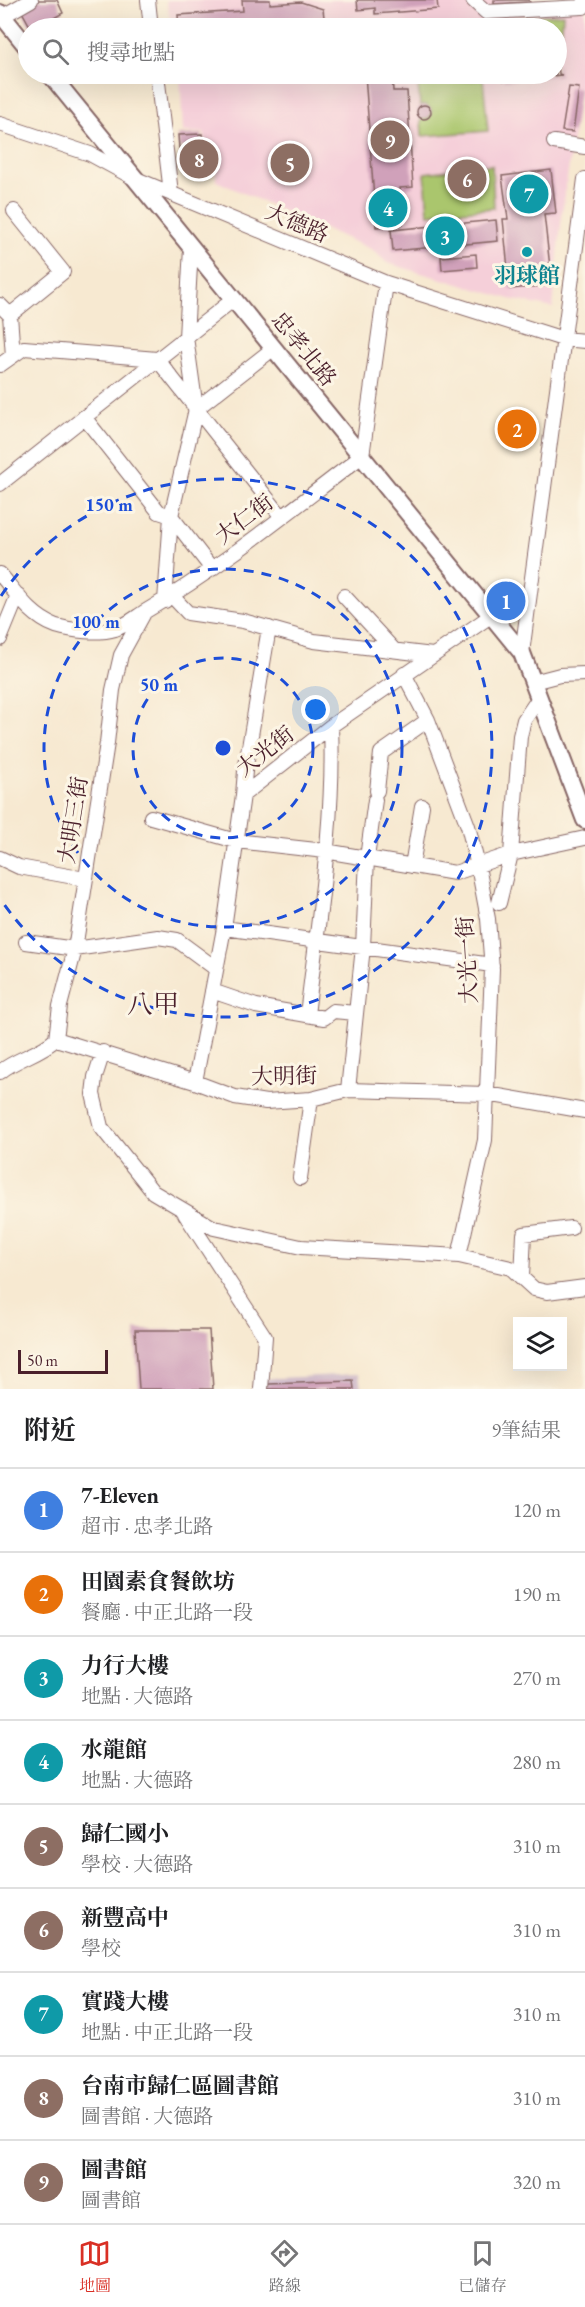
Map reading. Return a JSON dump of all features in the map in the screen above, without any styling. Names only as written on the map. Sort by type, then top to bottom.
[{"type":"main road","points":[[1,15],[18,36]]},
{"type":"main road","name":"忠孝北路","points":[[58,84],[522,652],[585,819]]},
{"type":"street","points":[[1,15],[31,0]]},
{"type":"street","points":[[148,0],[151,18]]},
{"type":"street","points":[[473,0],[486,12],[583,7],[585,0]]},
{"type":"street","points":[[158,84],[171,193]]},
{"type":"street","name":"大德路","points":[[0,124],[90,154],[136,179],[386,283],[563,339],[585,341]]},
{"type":"street","points":[[554,142],[585,147]]},
{"type":"street","points":[[522,652],[585,179]]},
{"type":"street","points":[[10,315],[63,272],[14,212]]},
{"type":"street","points":[[191,248],[186,337],[196,409],[171,516],[169,599],[188,613],[269,628],[314,641],[433,655]]},
{"type":"street","points":[[362,456],[386,283]]},
{"type":"street","points":[[0,483],[234,298]]},
{"type":"street","points":[[0,304],[10,315],[13,356]]},
{"type":"street","points":[[0,365],[24,348],[83,351],[157,359],[282,517]]},
{"type":"street","points":[[196,409],[274,348]]},
{"type":"street","points":[[84,417],[159,512],[171,516],[212,569]]},
{"type":"street","name":"大仁街","points":[[0,574],[24,604],[42,620],[57,626],[79,630],[94,632],[113,630],[169,599],[212,569],[362,456]]},
{"type":"street","points":[[0,639],[18,596]]},
{"type":"street","points":[[344,596],[394,651]]},
{"type":"street","name":"大明三街","points":[[56,1040],[60,1006],[75,950],[113,690],[121,655],[145,611]]},
{"type":"street","name":"大光街","points":[[195,1082],[224,928],[243,795],[332,726],[492,615]]},
{"type":"street","points":[[243,795],[269,628]]},
{"type":"street","name":"大光一街","points":[[404,674],[428,720],[468,826],[488,919],[492,965],[485,1140],[459,1256]]},
{"type":"street","points":[[533,682],[560,675],[585,674]]},
{"type":"street","points":[[499,903],[511,854],[520,736],[524,720],[538,698]]},
{"type":"street","points":[[348,1090],[363,947],[367,858],[381,753],[428,720]]},
{"type":"street","points":[[307,1015],[325,851],[332,726]]},
{"type":"street","points":[[412,866],[422,806]]},
{"type":"street","points":[[151,817],[236,841],[325,851],[455,873],[511,854],[585,838]]},
{"type":"street","points":[[0,858],[19,867],[86,879]]},
{"type":"street","points":[[224,928],[492,965]]},
{"type":"street","points":[[26,942],[75,950],[158,937],[177,940],[216,968]]},
{"type":"street","points":[[212,991],[256,1006],[324,1018],[333,1011],[356,1013]]},
{"type":"street","points":[[3,1064],[47,1048],[56,1040]]},
{"type":"street","name":"大明街","points":[[56,1040],[103,1052],[195,1082],[235,1098],[266,1102],[311,1100],[348,1090],[488,1094],[585,1111]]},
{"type":"street","points":[[103,1052],[95,1077],[93,1094],[101,1127],[153,1192],[214,1228],[301,1247],[459,1256],[511,1268],[534,1289],[547,1292],[585,1287]]},
{"type":"street","points":[[300,1178],[311,1100]]},
{"type":"street","points":[[182,1210],[265,1337],[261,1389]]},
{"type":"street","points":[[522,1277],[524,1234],[571,1228]]},
{"type":"shaded area","points":[[166,0],[585,0],[585,56],[562,213],[553,308],[510,299],[387,263],[373,250],[216,181],[214,144],[205,143],[204,133],[183,132],[181,84],[567,84],[567,18],[170,18]]},
{"type":"shaded area","points":[[359,1374],[361,1389],[261,1389],[261,1379]]},
{"type":"green space","points":[[563,14],[563,18],[502,18]]},
{"type":"green space","points":[[483,84],[488,131],[422,136],[421,120],[428,118],[431,109],[426,105],[420,105],[418,85]]},
{"type":"green space","points":[[492,165],[494,208],[428,214],[425,173]]},
{"type":"building","points":[[35,0],[57,0],[63,13],[54,18],[26,18],[20,8]]},
{"type":"building","points":[[242,0],[270,0],[270,4],[301,2],[323,9],[324,18],[178,18],[178,15],[243,11]]},
{"type":"building","points":[[357,0],[437,0],[438,9],[375,14],[375,8],[358,10]]},
{"type":"building","points":[[494,0],[529,0],[530,2],[494,4]]},
{"type":"building","points":[[366,84],[393,84],[393,91],[407,91],[413,187],[400,188],[402,225],[376,227]]},
{"type":"building","points":[[569,87],[579,88],[573,132],[562,131]]},
{"type":"building","points":[[424,105],[429,107],[431,112],[429,117],[424,119],[419,117],[417,112],[419,107]]},
{"type":"building","points":[[202,134],[203,145],[210,145],[212,171],[189,173],[187,147],[179,148],[178,135]]},
{"type":"building","points":[[551,170],[556,213],[544,214],[552,285],[510,289],[503,219],[508,219],[502,176]]},
{"type":"building","points":[[496,220],[498,241],[393,251],[391,230]]},
{"type":"building","points":[[476,254],[477,267],[442,270],[441,257]]},
{"type":"building","points":[[135,1330],[209,1330],[213,1389],[139,1389]]},
{"type":"building","points":[[353,1381],[354,1389],[266,1389],[269,1384]]},
{"type":"place","name":"圖書館","points":[[390,140]]},
{"type":"place","name":"台南市歸仁區圖書館","points":[[199,159]]},
{"type":"place","name":"歸仁國小","points":[[290,163]]},
{"type":"place","name":"新豐高中","points":[[467,179]]},
{"type":"place","name":"實踐大樓","points":[[529,194]]},
{"type":"place","name":"水龍館","points":[[388,208]]},
{"type":"place","name":"力行大樓","points":[[445,236]]},
{"type":"place","name":"羽球館","points":[[527,252]]},
{"type":"place","name":"田園素食餐飲坊","points":[[517,429]]},
{"type":"place","name":"7-Eleven","points":[[506,601]]},
{"type":"district","name":"八甲","points":[[153,1004]]}]
